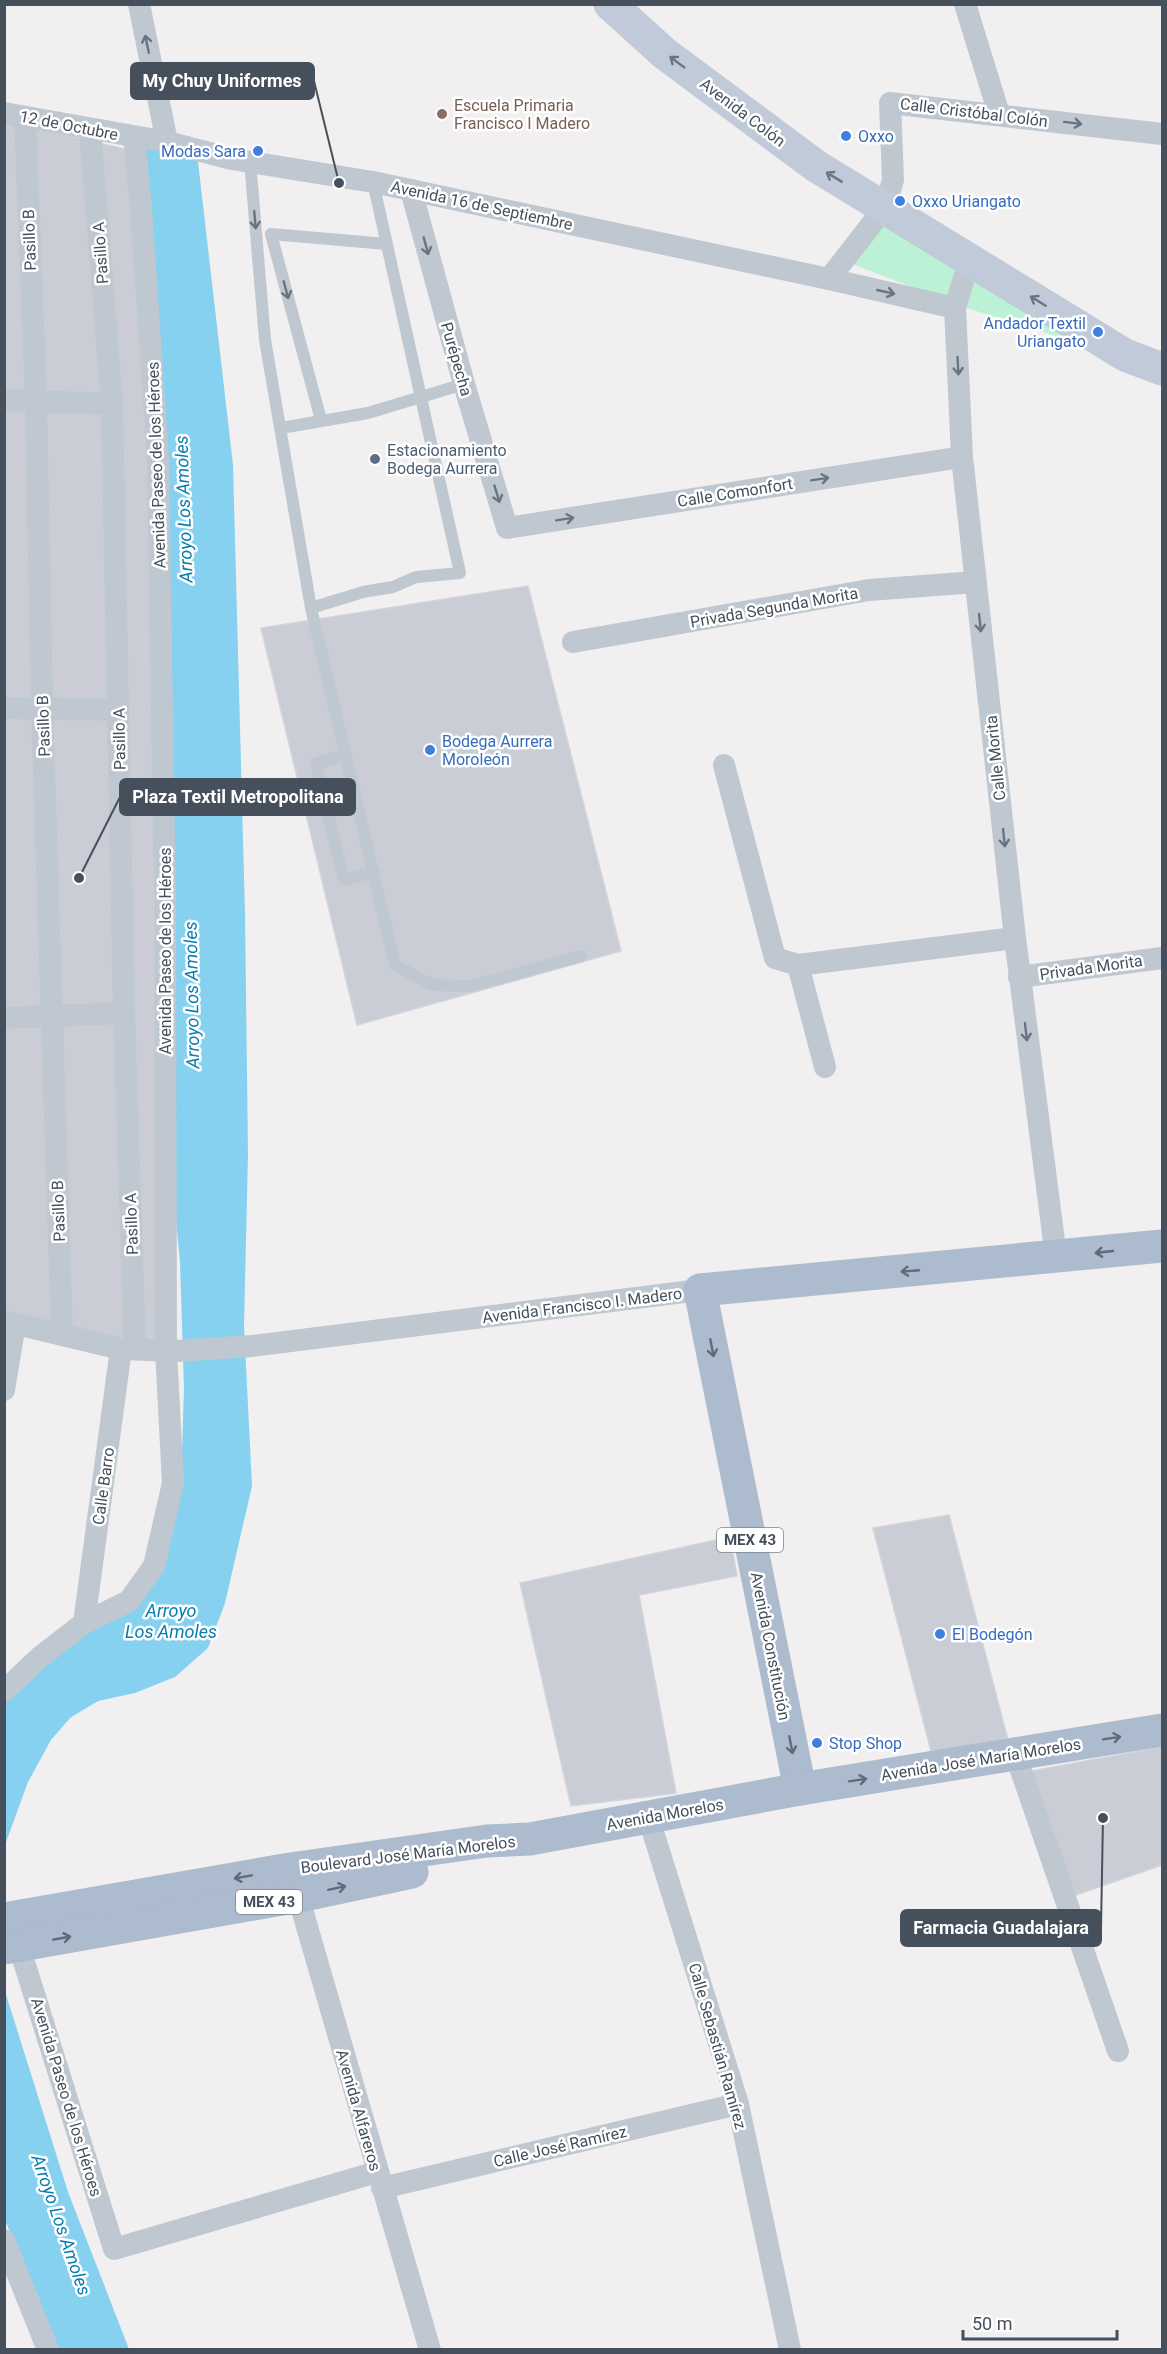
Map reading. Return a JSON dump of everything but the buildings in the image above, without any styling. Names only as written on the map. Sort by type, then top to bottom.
[{"type":"main road","name":"Avenida Francisco I. Madero","points":[[700,1290],[1162,1246]]},
{"type":"main road","name":"Avenida Constitución","points":[[700,1290],[800,1789]]},
{"type":"main road","name":"Avenida José María Morelos","points":[[800,1789],[1162,1730]]},
{"type":"main road","name":"Avenida Morelos","points":[[530,1839],[800,1789]]},
{"type":"main road","name":"Boulevard José María Morelos","points":[[10,1938],[295,1883],[493,1854],[530,1839]]},
{"type":"street","points":[[139,4],[167,142]]},
{"type":"street","name":"Avenida Colón","points":[[609,4],[664,53],[816,166],[885,207]]},
{"type":"street","points":[[965,4],[999,114]]},
{"type":"street","name":"Calle Cristóbal Colón","points":[[885,207],[893,180],[890,103],[1162,134]]},
{"type":"street","name":"12 de Octubre","points":[[15,115],[134,137]]},
{"type":"street","name":"Pasillo B","points":[[15,115],[36,401],[42,708],[62,1335]]},
{"type":"street","name":"Pasillo A","points":[[90,129],[112,404],[128,1349]]},
{"type":"street","name":"Avenida 16 de Septiembre","points":[[134,137],[250,161],[411,189],[955,308]]},
{"type":"street","name":"Avenida Paseo de los Héroes","points":[[4,1691],[40,1657],[84,1623],[129,1601],[154,1566],[173,1483],[158,459],[134,137]]},
{"type":"street","name":"Purépecha","points":[[411,189],[464,384],[507,528]]},
{"type":"street","points":[[829,279],[885,207],[1125,355],[1162,369]]},
{"type":"street","name":"Calle Morita","points":[[970,258],[955,308],[962,457],[1019,977],[1056,1257]]},
{"type":"street","points":[[4,400],[112,404]]},
{"type":"street","name":"Calle Comonfort","points":[[507,528],[962,457]]},
{"type":"street","name":"Privada Segunda Morita","points":[[573,642],[869,590],[976,582]]},
{"type":"street","points":[[4,708],[118,710]]},
{"type":"street","points":[[724,765],[775,958],[798,965],[1015,938]]},
{"type":"street","name":"Privada Morita","points":[[1019,977],[1162,958]]},
{"type":"street","points":[[798,965],[825,1067]]},
{"type":"street","points":[[4,1018],[124,1013]]},
{"type":"street","name":"Avenida Francisco I. Madero","points":[[10,1322],[128,1349],[171,1351],[252,1346],[700,1290]]},
{"type":"street","points":[[4,1390],[10,1322]]},
{"type":"street","name":"Calle Barro","points":[[84,1623],[128,1349]]},
{"type":"street","points":[[1016,1753],[1118,2051]]},
{"type":"street","name":"Calle Sebastián Ramírez","points":[[648,1816],[738,2104],[790,2349]]},
{"type":"street","name":"Avenida Alfareros","points":[[295,1883],[379,2180],[430,2349]]},
{"type":"street","name":"Avenida Paseo de los Héroes","points":[[10,1938],[114,2249]]},
{"type":"street","name":"Calle José Ramírez","points":[[114,2249],[379,2180],[738,2104]]},
{"type":"street","points":[[4,2240],[48,2349]]},
{"type":"lane","points":[[250,161],[265,340],[311,608],[395,964],[432,985],[471,986],[581,956]]},
{"type":"lane","points":[[311,608],[363,592],[393,587],[416,577],[460,573],[373,182]]},
{"type":"lane","points":[[321,420],[271,234],[387,244]]},
{"type":"lane","points":[[281,428],[368,413],[464,384]]},
{"type":"lane","points":[[346,754],[316,764],[344,880],[374,872]]},
{"type":"green space","points":[[883,218],[1068,340],[967,308],[852,264]]},
{"type":"water","name":"Arroyo Los Amoles","points":[[138,141],[197,153],[233,465],[245,914],[248,1154],[244,1326],[252,1486],[225,1603],[208,1648],[175,1677],[135,1693],[98,1701],[70,1718],[51,1740],[28,1782],[5,1845],[5,1696],[38,1664],[131,1605],[181,1482],[184,1388],[180,1262],[168,1135]]},
{"type":"water","name":"Arroyo Los Amoles","points":[[4,1988],[68,2192],[129,2349],[59,2349],[5,2220]]},
{"type":"place","name":"Escuela Primaria Francisco I Madero","points":[[442,114]]},
{"type":"place","name":"Oxxo","points":[[846,136]]},
{"type":"place","name":"Modas Sara","points":[[258,151]]},
{"type":"place","name":"My Chuy Uniformes","points":[[339,183]]},
{"type":"place","name":"Oxxo Uriangato","points":[[900,201]]},
{"type":"place","name":"Andador Textil Uriangato","points":[[1098,332]]},
{"type":"place","name":"Estacionamiento Bodega Aurrera","points":[[375,459]]},
{"type":"place","name":"Bodega Aurrera Moroleón","points":[[430,750]]},
{"type":"place","name":"Plaza Textil Metropolitana","points":[[79,878]]},
{"type":"place","name":"El Bodegón","points":[[940,1634]]},
{"type":"place","name":"Stop Shop","points":[[817,1743]]},
{"type":"place","name":"Farmacia Guadalajara","points":[[1103,1818]]}]
